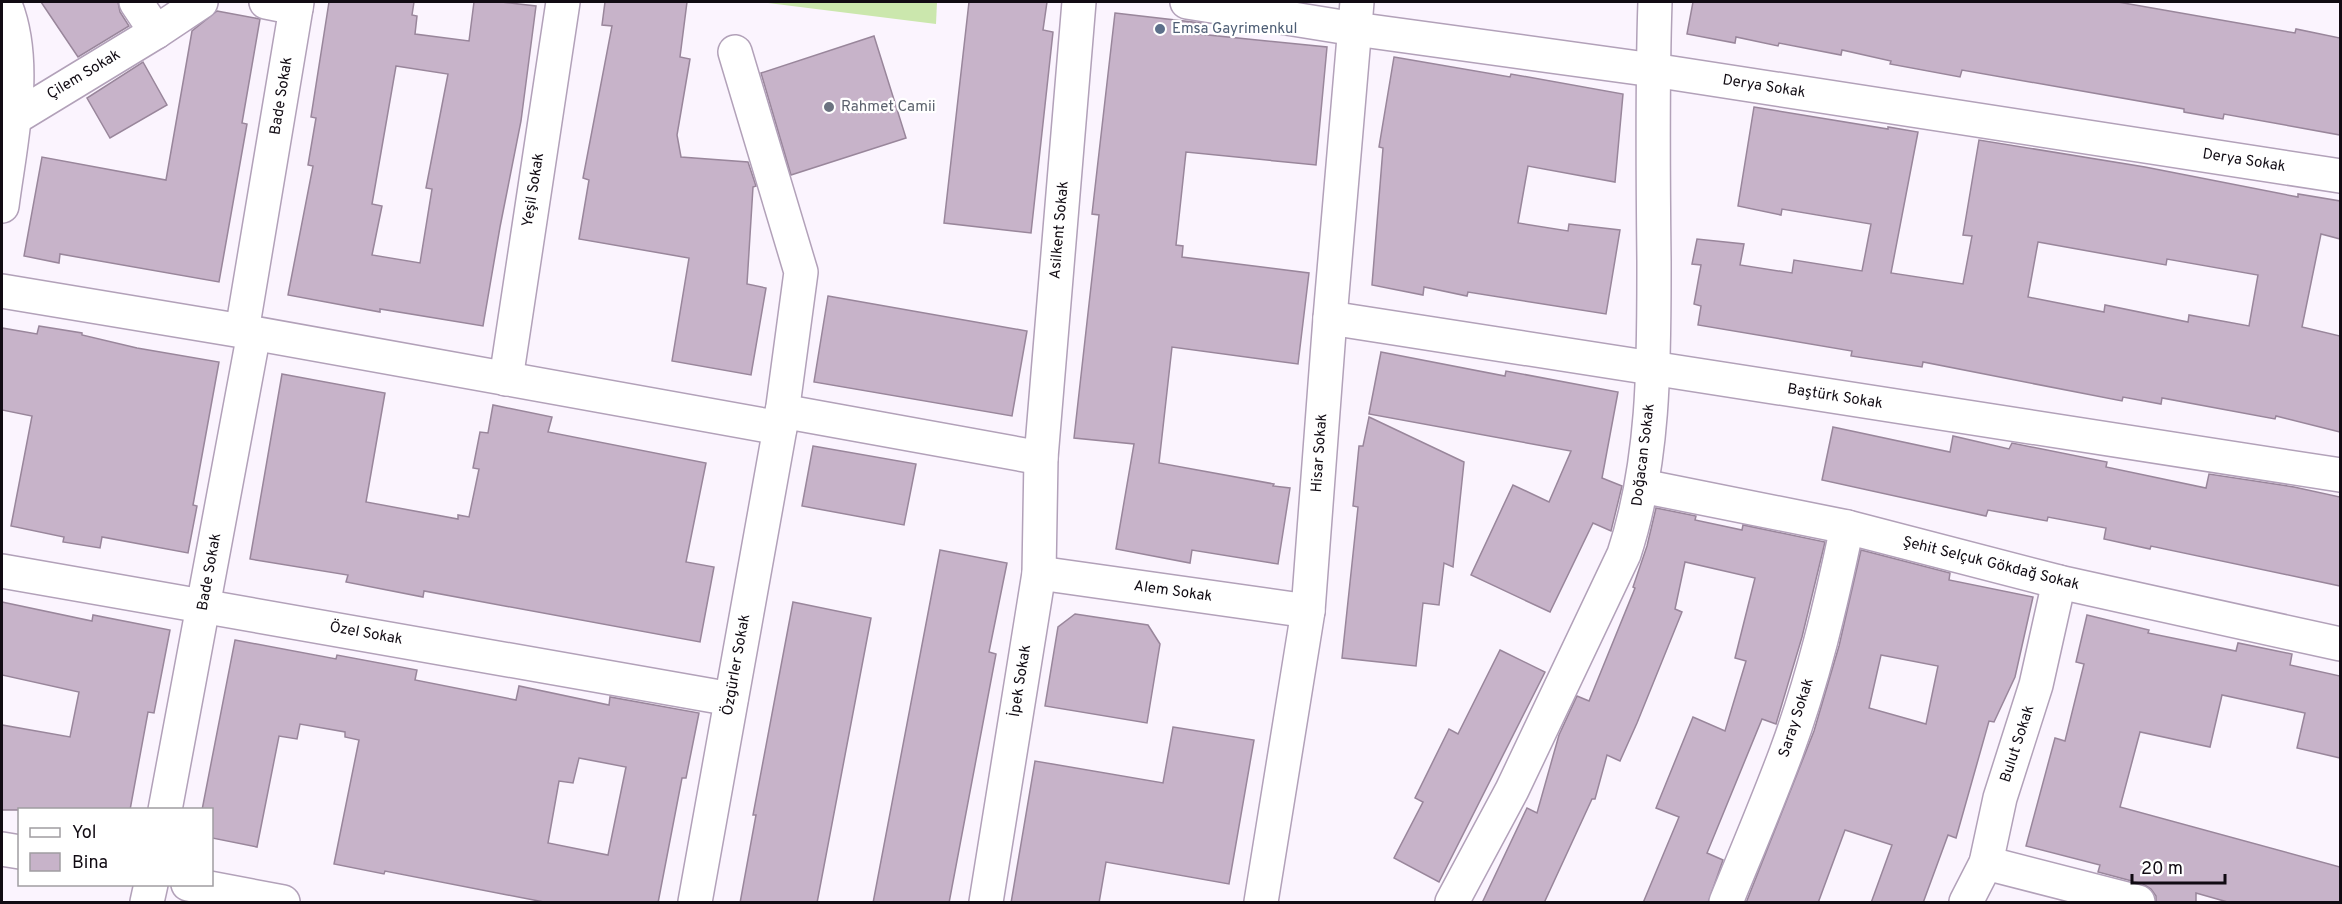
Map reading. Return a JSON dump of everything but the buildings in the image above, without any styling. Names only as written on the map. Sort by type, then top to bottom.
[{"type":"street","points":[[2,206],[17,80],[15,45],[4,2]]},
{"type":"street","points":[[136,2],[156,32]]},
{"type":"street","name":"Çilem Sokak","points":[[13,119],[201,2]]},
{"type":"street","name":"Yeşil Sokak","points":[[506,378],[563,2]]},
{"type":"street","name":"Asilkent Sokak","points":[[1041,458],[1079,2]]},
{"type":"street","name":"Derya Sokak","points":[[1187,2],[1356,15],[1653,70],[2340,176]]},
{"type":"street","name":"Doğacan Sokak","points":[[1452,903],[1512,790],[1624,554],[1634,522],[1642,486],[1654,369],[1653,70],[1655,2]]},
{"type":"street","name":"Bade Sokak","points":[[165,808],[204,605],[248,332],[286,4]]},
{"type":"street","name":"Hisar Sokak","points":[[1260,903],[1308,611],[1356,15]]},
{"type":"street","name":"Özgürler Sokak","points":[[695,903],[781,419],[801,272],[735,52]]},
{"type":"street","points":[[2,291],[506,378],[1041,458]]},
{"type":"street","name":"Baştürk Sokak","points":[[1330,318],[2340,475]]},
{"type":"street","name":"İpek Sokak","points":[[986,903],[1039,573],[1041,458]]},
{"type":"street","name":"Şehit Selçuk Gökdağ Sokak","points":[[1642,486],[1847,528],[2060,582],[2340,644]]},
{"type":"street","name":"Saray Sokak","points":[[1726,903],[1774,785],[1802,704],[1818,652],[1847,528]]},
{"type":"street","name":"Özel Sokak","points":[[2,571],[731,699]]},
{"type":"street","name":"Alem Sokak","points":[[1039,573],[1308,611]]},
{"type":"street","name":"Bulut Sokak","points":[[1966,903],[1986,863],[2000,798],[2036,685],[2060,582]]},
{"type":"street","points":[[2,849],[18,852]]},
{"type":"street","points":[[1986,863],[2138,903]]},
{"type":"street","points":[[147,903],[151,886]]},
{"type":"street","points":[[193,886],[283,903]]},
{"type":"green space","points":[[759,2],[937,2],[936,24]]},
{"type":"place","name":"Emsa Gayrimenkul","points":[[1160,29]]},
{"type":"place","name":"Rahmet Camii","points":[[829,107]]}]
